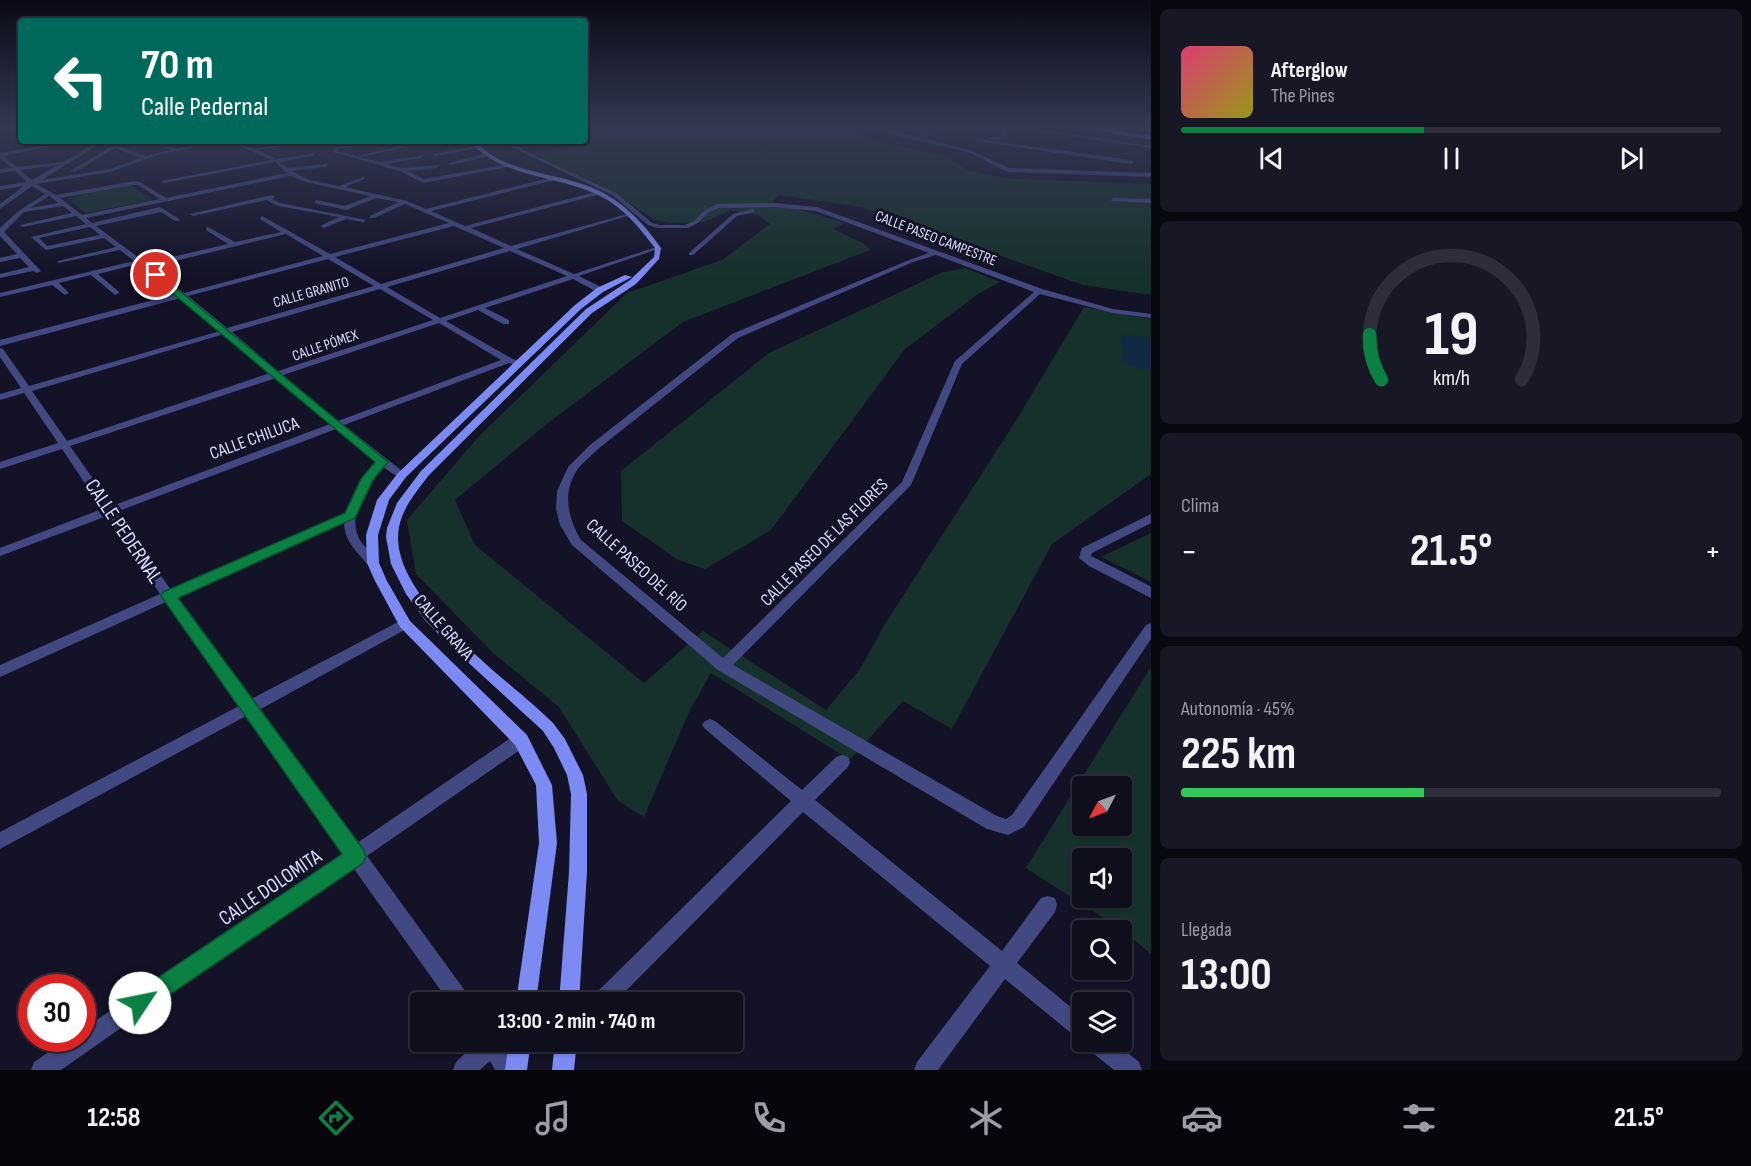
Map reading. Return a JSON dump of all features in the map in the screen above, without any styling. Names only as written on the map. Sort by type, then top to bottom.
[{"type":"main road","points":[[546,177],[599,193],[629,214],[658,248]]},
{"type":"main road","name":"CALLE GRAVA","points":[[570,992],[579,860],[576,777],[549,728],[468,656],[421,605],[401,573],[392,536],[396,518],[405,498],[425,473],[589,310],[633,282],[657,258],[658,248]]},
{"type":"main road","name":"CALLE GRAVA","points":[[527,992],[548,843],[544,785],[521,740],[405,624],[373,563],[372,535],[376,515],[383,500],[402,475],[513,362],[600,290],[645,269]]},
{"type":"main road","points":[[516,1070],[518,1052]]},
{"type":"street","points":[[26,177],[182,295],[382,462],[402,475]]},
{"type":"street","points":[[0,207],[43,177]]},
{"type":"street","points":[[0,188],[73,177]]},
{"type":"street","points":[[164,181],[186,177]]},
{"type":"street","points":[[23,225],[165,200],[270,177]]},
{"type":"street","points":[[299,177],[337,191],[347,190],[405,202],[600,290]]},
{"type":"street","points":[[415,177],[423,181],[446,177]]},
{"type":"street","name":"CALLE PASEO CAMPESTRE","points":[[577,177],[622,199],[644,218],[660,227],[686,227],[696,222],[707,211],[718,206],[817,209],[1039,291],[1113,310],[1151,316]]},
{"type":"street","points":[[337,191],[362,178]]},
{"type":"street","points":[[425,211],[553,179]]},
{"type":"street","points":[[2,276],[36,270],[0,232],[19,213],[52,195],[134,183],[140,184],[165,200]]},
{"type":"street","points":[[239,185],[253,192],[263,192],[278,204],[363,220]]},
{"type":"street","points":[[465,228],[599,193]]},
{"type":"street","points":[[105,236],[46,248],[34,237],[199,201],[189,195]]},
{"type":"street","points":[[326,198],[316,202],[346,208],[376,195]]},
{"type":"street","points":[[228,198],[239,205]]},
{"type":"street","points":[[186,209],[196,215],[272,198]]},
{"type":"street","points":[[1113,200],[1151,201]]},
{"type":"street","points":[[392,217],[375,215],[405,202]]},
{"type":"street","points":[[19,213],[64,204]]},
{"type":"street","points":[[207,205],[228,216]]},
{"type":"street","points":[[691,254],[735,215],[755,210],[756,206]]},
{"type":"street","points":[[162,210],[177,220]]},
{"type":"street","name":"CALLE GRANITO","points":[[0,398],[629,214]]},
{"type":"street","points":[[324,226],[347,217]]},
{"type":"street","points":[[262,218],[513,362]]},
{"type":"street","points":[[0,343],[454,224]]},
{"type":"street","points":[[208,230],[233,244]]},
{"type":"street","points":[[0,295],[288,232]]},
{"type":"street","points":[[0,244],[10,242]]},
{"type":"street","points":[[60,262],[121,248]]},
{"type":"street","name":"CALLE PÓMEX","points":[[0,466],[658,248]]},
{"type":"street","name":"CALLE PASEO DEL RÍO","points":[[936,253],[911,261],[735,336],[594,447],[572,469],[562,491],[562,509],[566,525],[576,542],[723,666],[993,822],[1008,826],[1018,821],[1151,628]]},
{"type":"street","points":[[0,260],[23,255]]},
{"type":"street","points":[[93,273],[115,293]]},
{"type":"street","points":[[54,282],[65,293]]},
{"type":"street","name":"CALLE PASEO DE LAS FLORES","points":[[723,666],[907,483],[958,363],[1039,291]]},
{"type":"street","points":[[479,308],[506,322]]},
{"type":"street","name":"CALLE PEDERNAL","points":[[0,351],[67,445],[168,596],[454,992]]},
{"type":"street","name":"CALLE CHILUCA","points":[[0,552],[513,362]]},
{"type":"street","points":[[373,563],[352,536],[350,515],[368,479],[382,462]]},
{"type":"street","points":[[0,671],[350,515]]},
{"type":"street","points":[[1151,518],[1086,551],[1085,558],[1099,568],[1140,585],[1151,594]]},
{"type":"street","points":[[0,841],[405,624]]},
{"type":"street","points":[[710,725],[1072,1021]]},
{"type":"street","name":"CALLE DOLOMITA","points":[[42,1070],[356,856],[521,740]]},
{"type":"street","points":[[611,992],[842,762]]},
{"type":"street","points":[[925,1070],[1048,905]]},
{"type":"street","points":[[464,1070],[482,1052]]},
{"type":"street","points":[[497,1052],[508,1070]]},
{"type":"street","points":[[1109,1052],[1131,1070]]},
{"type":"green space","points":[[582,177],[1001,177],[1151,184],[1151,295],[1083,285],[862,207],[779,195],[772,202],[846,223],[833,229],[863,243],[870,250],[683,322],[548,423],[455,500],[475,545],[644,683],[703,631],[826,710],[860,669],[885,624],[1017,419],[1084,307],[1151,319],[1151,474],[1052,544],[952,729],[903,701],[850,760],[711,673],[689,712],[644,817],[618,801],[559,707],[493,653],[416,574],[407,520],[479,436],[627,293],[722,260],[770,224],[758,215],[731,210],[704,222],[672,223],[655,220],[601,185]]},
{"type":"green space","points":[[130,185],[153,200],[86,213],[67,198]]},
{"type":"green space","points":[[966,268],[1000,282],[978,294],[905,349],[771,530],[705,569],[678,560],[622,521],[621,471],[769,353],[943,272]]},
{"type":"green space","points":[[1151,533],[1151,582],[1101,557]]},
{"type":"green space","points":[[1151,667],[1151,954],[1132,938],[1132,920],[1107,920],[1088,908],[1132,908],[1132,848],[1072,848],[1072,898],[1026,868],[1072,794],[1072,836],[1132,836],[1132,776],[1083,776]]},
{"type":"water","points":[[1124,335],[1151,337],[1151,372],[1128,364],[1121,358],[1124,351],[1120,341]]},
{"type":"route","points":[[140,1003],[356,856],[168,596],[350,515],[368,479],[382,462],[156,275]]}]
